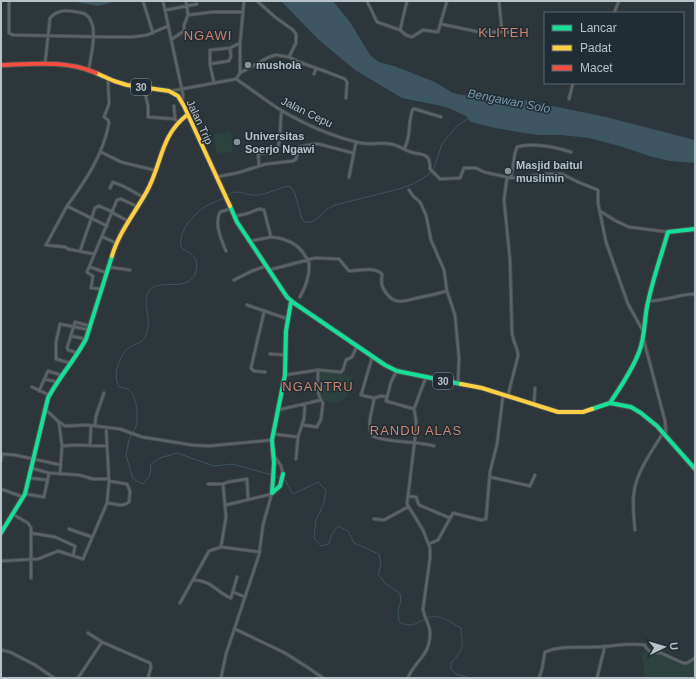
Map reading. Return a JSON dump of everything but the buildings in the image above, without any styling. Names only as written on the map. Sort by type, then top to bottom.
[{"type":"main road","name":"30","points":[[1,65],[45,64],[73,66],[89,70],[122,84],[169,91]]},
{"type":"main road","name":"Jalan Trip","points":[[169,91],[178,96],[182,102],[230,209]]},
{"type":"main road","points":[[1,534],[3,527],[14,515],[24,495],[49,395],[78,354],[86,339],[116,243],[136,206],[148,189],[163,147],[176,120],[187,115]]},
{"type":"main road","name":"30","points":[[230,209],[291,302],[385,366],[397,371],[503,394],[558,412],[583,412],[610,403],[621,404],[636,409],[649,418],[665,433],[695,469]]},
{"type":"main road","points":[[610,403],[635,364],[643,340],[644,321],[668,232],[695,229]]},
{"type":"main road","points":[[272,494],[274,466],[272,440],[285,375],[285,342],[291,302]]},
{"type":"main road","points":[[272,494],[281,483],[284,474]]},
{"type":"street","points":[[9,1],[9,34],[13,35],[93,37],[132,36],[153,33],[168,26]]},
{"type":"street","points":[[143,1],[153,33]]},
{"type":"street","points":[[163,1],[183,97],[182,102]]},
{"type":"street","points":[[172,39],[183,32],[188,15],[186,1]]},
{"type":"street","points":[[240,73],[240,43],[244,1]]},
{"type":"street","points":[[257,1],[296,34],[296,43],[289,57]]},
{"type":"street","points":[[367,1],[376,21],[400,30],[406,35],[412,37],[423,30],[438,32],[448,1]]},
{"type":"street","points":[[400,30],[407,1]]},
{"type":"street","points":[[499,1],[502,32]]},
{"type":"street","points":[[614,12],[619,1]]},
{"type":"street","points":[[166,10],[197,4]]},
{"type":"street","points":[[45,64],[50,18],[58,12],[67,11],[87,15],[93,27],[89,70]]},
{"type":"street","points":[[188,15],[213,12],[242,12]]},
{"type":"street","points":[[441,24],[479,32],[517,32]]},
{"type":"street","points":[[214,83],[210,64],[210,50],[230,48],[240,43]]},
{"type":"street","points":[[210,64],[229,61],[231,56],[230,48]]},
{"type":"street","points":[[169,91],[236,79],[240,73],[269,57],[276,55],[289,57],[337,75],[346,80],[346,98]]},
{"type":"street","points":[[314,74],[316,68]]},
{"type":"street","points":[[94,254],[46,245],[68,206],[91,173],[101,152],[109,123],[104,117],[109,104],[108,79]]},
{"type":"street","name":"Jalan Cepu","points":[[236,79],[282,111],[311,126],[356,142],[366,144],[372,143],[375,145],[389,144],[409,152],[426,156],[430,160],[430,169],[441,179],[459,178],[464,168],[475,167],[484,172],[507,178]]},
{"type":"street","points":[[569,99],[573,84]]},
{"type":"street","points":[[144,88],[148,106],[148,117],[176,120],[174,106]]},
{"type":"street","points":[[404,149],[408,143],[410,119],[413,110],[415,109],[441,117]]},
{"type":"street","points":[[259,165],[258,154],[271,152],[279,146],[282,111]]},
{"type":"street","points":[[349,177],[356,142]]},
{"type":"street","points":[[216,177],[237,173],[259,165],[295,160],[298,154],[298,147],[314,144],[353,153]]},
{"type":"street","points":[[511,178],[515,153],[518,147],[532,145],[558,148],[571,152]]},
{"type":"street","points":[[101,152],[122,162],[155,170]]},
{"type":"street","points":[[508,396],[518,351],[513,341],[512,334],[510,260],[504,210],[504,193],[507,178],[548,174],[565,175],[599,191],[598,200],[606,242],[628,304],[643,332]]},
{"type":"street","points":[[110,188],[114,182],[143,196]]},
{"type":"street","points":[[409,190],[420,202],[426,214],[430,237],[444,270],[447,291],[456,321],[459,365],[458,384]]},
{"type":"street","points":[[101,289],[90,287],[93,277],[87,272],[94,254],[117,200],[120,199],[136,206]]},
{"type":"street","points":[[68,206],[107,226]]},
{"type":"street","points":[[80,251],[91,218],[97,206],[113,212],[128,221]]},
{"type":"street","points":[[226,251],[219,229],[219,216],[220,212],[230,209]]},
{"type":"street","points":[[234,216],[246,214],[259,209],[264,210],[271,237]]},
{"type":"street","points":[[600,211],[629,227],[668,232]]},
{"type":"street","points":[[102,236],[116,243]]},
{"type":"street","points":[[250,241],[271,237],[280,238],[297,245],[303,251],[309,265],[306,286],[300,297]]},
{"type":"street","points":[[234,280],[252,271],[320,258],[338,258],[349,271],[367,270],[380,272],[382,274],[381,284],[383,289],[390,298],[396,302],[447,291]]},
{"type":"street","points":[[90,267],[106,273]]},
{"type":"street","points":[[108,267],[130,270]]},
{"type":"street","points":[[649,301],[662,300],[678,295],[695,294]]},
{"type":"street","points":[[247,305],[288,319]]},
{"type":"street","points":[[264,312],[251,368],[254,371],[265,372]]},
{"type":"street","points":[[78,354],[67,349],[76,321],[90,328]]},
{"type":"street","points":[[71,363],[56,359],[56,342],[61,323],[90,328]]},
{"type":"street","points":[[71,336],[86,339]]},
{"type":"street","points":[[635,530],[633,501],[636,484],[651,452],[665,433],[665,422],[643,340]]},
{"type":"street","points":[[285,375],[318,370],[342,371],[346,360],[352,356],[357,346]]},
{"type":"street","points":[[270,354],[286,355]]},
{"type":"street","points":[[373,357],[361,394],[363,396],[374,398],[381,396],[387,397]]},
{"type":"street","points":[[39,391],[48,370],[62,376]]},
{"type":"street","points":[[303,426],[318,426],[324,406],[318,391],[318,370]]},
{"type":"street","points":[[397,371],[391,382],[386,400],[387,402],[414,409]]},
{"type":"street","points":[[408,678],[412,670],[423,657],[428,647],[430,631],[426,623],[424,609],[430,558],[429,544],[420,525],[407,504],[416,423],[414,409],[426,377]]},
{"type":"street","points":[[44,378],[57,382]]},
{"type":"street","points":[[32,388],[49,395]]},
{"type":"street","points":[[534,404],[535,388]]},
{"type":"street","points":[[90,446],[93,426],[104,393]]},
{"type":"street","points":[[429,544],[438,540],[455,512],[477,519],[486,520],[490,477],[497,444],[503,394]]},
{"type":"street","points":[[374,398],[369,418],[372,435],[386,439],[434,446]]},
{"type":"street","points":[[278,410],[321,400]]},
{"type":"street","points":[[296,459],[298,437],[303,426],[305,404]]},
{"type":"street","points":[[46,409],[59,422],[68,426],[93,426],[120,429],[142,437],[200,446],[272,440]]},
{"type":"street","points":[[59,422],[62,446],[60,474]]},
{"type":"street","points":[[1,563],[41,558],[55,551],[82,559],[84,558],[107,504],[109,481],[106,427]]},
{"type":"street","points":[[274,434],[298,437]]},
{"type":"street","points":[[62,446],[107,446]]},
{"type":"street","points":[[1,461],[2,454],[61,465]]},
{"type":"street","points":[[273,454],[281,466],[284,474]]},
{"type":"street","points":[[31,468],[49,473],[80,475],[93,480],[127,484],[130,495],[129,502],[126,504],[107,504]]},
{"type":"street","points":[[1,488],[24,495],[44,497],[49,473]]},
{"type":"street","points":[[490,477],[530,486],[535,475]]},
{"type":"street","points":[[29,478],[48,480]]},
{"type":"street","points":[[208,484],[223,484],[247,479],[248,499]]},
{"type":"street","points":[[221,547],[226,517],[223,484]]},
{"type":"street","points":[[226,505],[272,494]]},
{"type":"street","points":[[221,678],[226,654],[260,552],[262,524],[272,494]]},
{"type":"street","points":[[408,496],[416,497],[419,505],[451,518]]},
{"type":"street","points":[[374,519],[384,520],[408,507]]},
{"type":"street","points":[[14,515],[28,523],[31,528],[31,578]]},
{"type":"street","points":[[69,529],[92,538]]},
{"type":"street","points":[[31,533],[55,537],[75,546],[73,556]]},
{"type":"street","points":[[180,603],[208,553],[212,550],[221,547],[260,552]]},
{"type":"street","points":[[194,580],[212,585],[230,598],[234,592],[237,577]]},
{"type":"street","points":[[234,592],[245,597]]},
{"type":"street","points":[[235,628],[285,653],[323,678]]},
{"type":"street","points":[[88,633],[102,642],[150,663],[151,667],[148,678]]},
{"type":"street","points":[[78,678],[102,642]]},
{"type":"street","points":[[539,678],[544,653],[546,651],[564,647],[623,644],[644,645],[650,652],[661,653],[683,663],[687,663],[695,658]]},
{"type":"street","points":[[597,678],[605,646]]},
{"type":"street","points":[[1,650],[10,652],[35,665],[54,678]]},
{"type":"green space","points":[[231,132],[233,152],[216,153],[214,134]]},
{"type":"green space","points":[[319,372],[340,373],[352,377],[350,390],[347,396],[340,401],[333,403],[322,400]]},
{"type":"green space","points":[[647,652],[660,654],[684,665],[695,661],[695,678],[645,678],[642,655],[643,653]]},
{"type":"water","points":[[71,1],[117,1],[98,6]]},
{"type":"water","name":"Bengawan Solo","points":[[281,1],[333,1],[350,22],[370,55],[379,62],[394,66],[435,82],[453,93],[462,95],[513,98],[606,117],[695,140],[695,163],[670,161],[589,138],[561,135],[537,135],[495,128],[471,122],[466,116],[446,107],[402,98],[355,70],[319,40]]},
{"type":"waterway","points":[[226,196],[235,192],[257,195],[289,186],[294,191],[302,219],[305,222],[312,222],[327,209],[335,205],[399,189],[413,184],[428,175],[434,168],[442,144],[456,127],[469,118]]},
{"type":"waterway","points":[[224,198],[206,206],[196,214],[184,229],[181,247],[195,259],[197,266],[193,278],[188,282],[181,284],[159,285],[153,287],[149,291],[146,299],[148,327],[145,338],[139,343],[129,347],[122,356],[118,365],[116,372],[117,383],[119,387],[128,389],[133,394],[137,408],[137,424],[129,440],[126,455],[133,479],[143,484],[150,475],[151,464],[160,458],[177,453],[214,466],[232,464],[272,475]]},
{"type":"waterway","points":[[275,476],[285,480],[293,494],[318,482],[326,490],[324,503],[316,520],[314,538],[321,546],[329,544],[332,534],[338,526],[348,531],[354,543],[379,554],[381,564],[378,574],[384,582],[400,594],[401,601],[398,610],[399,622],[411,625],[428,618],[437,617],[445,619],[461,628],[462,648],[451,663],[451,670],[458,675],[471,678]]},
{"type":"traffic: fast","points":[[230,206],[237,222],[287,297],[294,303],[385,365],[397,371],[461,384]]},
{"type":"traffic: fast","points":[[610,403],[630,372],[641,347],[649,297],[668,232],[695,229]]},
{"type":"traffic: fast","points":[[1,533],[25,494],[48,398],[86,339],[112,256]]},
{"type":"traffic: fast","points":[[272,493],[274,463],[272,440],[285,375],[286,331],[291,302]]},
{"type":"traffic: fast","points":[[592,409],[610,403],[631,407],[657,426],[695,469]]},
{"type":"traffic: fast","points":[[272,493],[280,486],[283,474]]},
{"type":"traffic: slow","points":[[96,73],[127,85],[169,91],[178,96],[230,206]]},
{"type":"traffic: slow","points":[[112,256],[123,231],[152,181],[166,141],[178,123],[187,115]]},
{"type":"traffic: slow","points":[[461,384],[482,388],[558,412],[583,412],[592,409]]},
{"type":"traffic: jam","points":[[1,65],[61,64],[96,73]]},
{"type":"place","name":"mushola","points":[[248,65]]},
{"type":"place","name":"Universitas Soerjo Ngawi","points":[[237,142]]},
{"type":"place","name":"Masjid baitul muslimin","points":[[508,171]]},
{"type":"district","name":"KLITEH","points":[[504,32]]},
{"type":"district","name":"NGAWI","points":[[208,35]]},
{"type":"district","name":"NGANTRU","points":[[318,386]]},
{"type":"district","name":"RANDU ALAS","points":[[416,430]]}]
